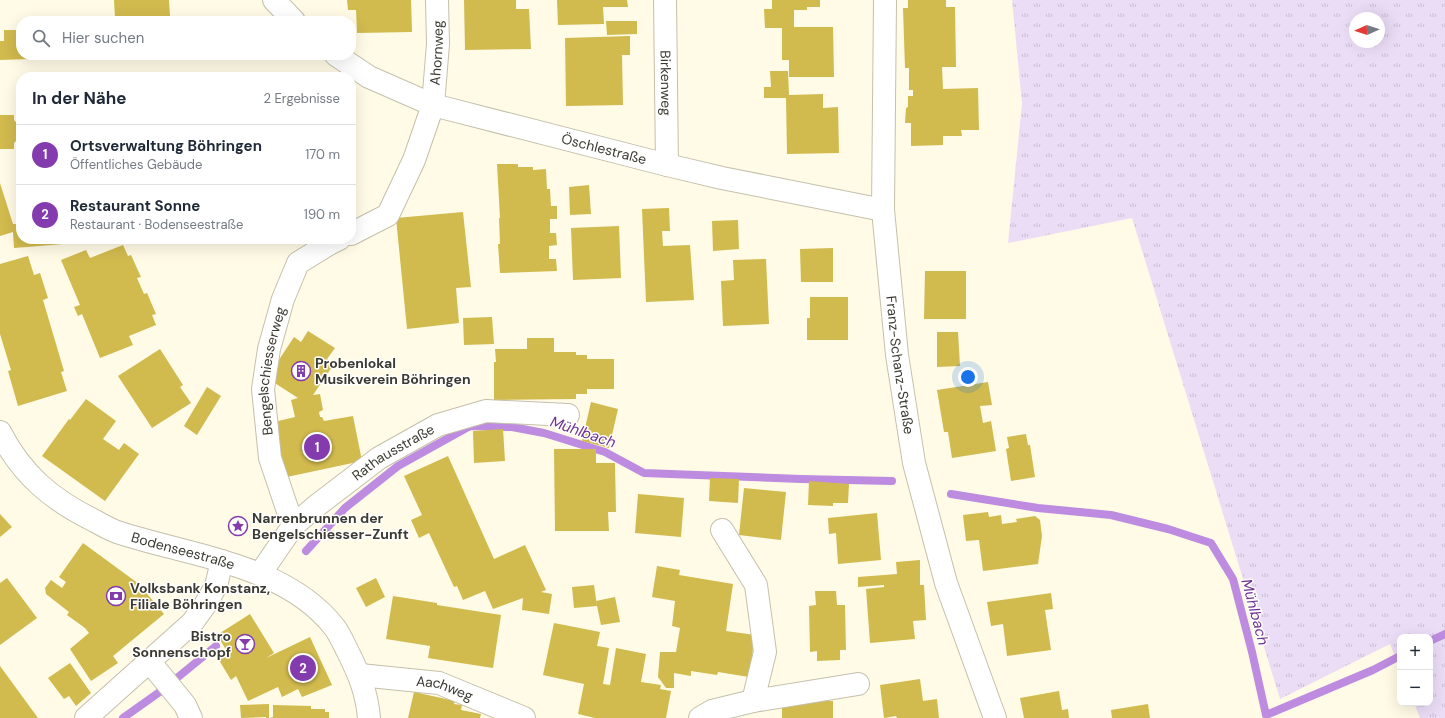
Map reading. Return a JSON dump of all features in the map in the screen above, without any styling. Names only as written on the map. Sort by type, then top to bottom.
[{"type":"street","name":"Ahornweg","points":[[433,105],[438,44],[437,0]]},
{"type":"street","name":"Birkenweg","points":[[665,0],[667,165]]},
{"type":"street","name":"Franz-Schanz-Straße","points":[[885,0],[883,210],[897,355],[914,463],[946,583],[995,718]]},
{"type":"street","name":"Öschlestraße","points":[[344,60],[369,77],[433,105],[722,178],[883,210]]},
{"type":"street","points":[[356,231],[388,215],[414,160],[433,105]]},
{"type":"street","name":"Bengelschiesserweg","points":[[293,526],[270,458],[263,389],[269,349],[282,299],[298,263],[329,244]]},
{"type":"street","name":"Rathausstraße","points":[[260,574],[293,526],[315,507],[379,458],[438,425],[486,411],[568,415]]},
{"type":"street","name":"Bodenseestraße","points":[[0,432],[25,471],[47,492],[73,511],[116,531],[222,561],[260,574],[294,592],[324,615],[336,629],[360,675],[369,718]]},
{"type":"street","points":[[722,530],[756,585],[765,652],[753,701]]},
{"type":"street","points":[[86,718],[192,623],[205,606],[216,586],[222,561]]},
{"type":"street","points":[[149,661],[185,705],[191,718]]},
{"type":"street","name":"Aachweg","points":[[360,675],[439,683],[524,718]]},
{"type":"street","points":[[700,718],[712,711],[753,701],[858,684]]},
{"type":"green space","points":[[1012,0],[1445,0],[1445,718],[1420,718],[1415,706],[1433,706],[1433,634],[1397,634],[1397,661],[1390,644],[1280,699],[1132,218],[1008,243],[1022,103]]},
{"type":"building","points":[[114,0],[169,0],[170,16],[115,16]]},
{"type":"building","points":[[347,0],[411,0],[412,32],[357,33],[356,10],[348,10]]},
{"type":"building","points":[[464,0],[516,0],[516,9],[529,9],[531,49],[465,50]]},
{"type":"building","points":[[557,0],[627,0],[628,7],[603,7],[604,24],[558,25]]},
{"type":"building","points":[[772,0],[820,0],[820,7],[807,7],[807,10],[794,10],[794,27],[833,27],[834,77],[789,77],[789,60],[782,60],[782,28],[765,28],[764,9],[772,9]]},
{"type":"building","points":[[908,0],[946,0],[946,7],[955,7],[956,67],[942,67],[943,89],[978,88],[979,130],[961,130],[962,136],[943,136],[943,145],[911,146],[911,123],[905,123],[906,108],[908,107],[908,96],[913,96],[913,90],[909,90],[909,68],[905,68],[903,8],[908,8]]},
{"type":"building","points":[[606,21],[637,21],[637,34],[607,35]]},
{"type":"building","points":[[4,30],[16,30],[16,59],[0,60],[0,41],[4,41]]},
{"type":"building","points":[[630,36],[630,55],[622,55],[623,105],[566,106],[565,38]]},
{"type":"building","points":[[770,71],[788,71],[789,95],[823,94],[823,108],[838,107],[839,153],[787,154],[786,98],[764,98],[764,87],[771,87]]},
{"type":"building","points":[[0,115],[14,115],[14,120],[16,122],[16,141],[14,143],[14,149],[0,149]]},
{"type":"building","points":[[497,164],[518,164],[518,167],[533,167],[533,170],[546,169],[547,189],[550,189],[551,206],[557,206],[557,219],[550,219],[550,233],[556,233],[557,245],[549,246],[549,259],[556,259],[557,271],[500,273],[498,244],[500,244],[500,218]]},
{"type":"building","points":[[0,183],[13,224],[16,224],[16,244],[64,244],[14,248],[13,232],[0,236]]},
{"type":"building","points":[[589,185],[591,214],[570,215],[569,187]]},
{"type":"building","points":[[669,208],[670,231],[662,231],[663,246],[690,245],[694,300],[646,302],[642,209]]},
{"type":"building","points":[[463,212],[471,287],[456,288],[459,323],[407,329],[396,218]]},
{"type":"building","points":[[738,220],[739,249],[713,251],[712,221]]},
{"type":"building","points":[[619,226],[621,278],[573,280],[571,228]]},
{"type":"building","points":[[123,245],[128,256],[131,255],[141,277],[137,278],[144,294],[147,293],[156,314],[152,315],[156,325],[129,336],[133,345],[100,358],[82,314],[78,316],[74,307],[80,305],[61,260],[86,250],[90,258]]},
{"type":"building","points":[[833,248],[833,282],[801,282],[800,249]]},
{"type":"building","points":[[28,256],[34,275],[40,273],[48,298],[43,300],[64,371],[61,372],[67,391],[18,406],[8,371],[11,370],[0,334],[0,264]]},
{"type":"building","points":[[766,259],[769,324],[723,326],[721,281],[734,280],[733,260]]},
{"type":"building","points":[[925,271],[966,271],[966,319],[924,319]]},
{"type":"building","points":[[810,297],[848,297],[848,340],[807,340],[807,318],[810,318]]},
{"type":"building","points":[[492,317],[494,344],[464,345],[463,318]]},
{"type":"building","points":[[308,331],[335,348],[327,359],[334,364],[313,395],[320,394],[323,410],[319,412],[320,417],[322,417],[324,421],[353,416],[362,461],[282,478],[274,422],[295,417],[291,400],[298,398],[267,378],[294,337],[301,342]]},
{"type":"building","points":[[937,332],[958,332],[960,366],[937,367]]},
{"type":"building","points":[[527,338],[554,338],[554,352],[576,352],[576,355],[587,355],[587,359],[614,359],[614,389],[587,389],[587,394],[576,394],[576,399],[494,400],[494,362],[496,362],[495,349],[527,349]]},
{"type":"building","points":[[160,349],[183,385],[180,387],[191,403],[152,428],[118,376]]},
{"type":"building","points":[[988,382],[992,405],[980,406],[983,423],[991,421],[996,451],[952,458],[948,432],[944,432],[937,390]]},
{"type":"building","points":[[207,387],[221,396],[197,435],[184,426]]},
{"type":"building","points":[[86,399],[116,421],[103,439],[119,450],[124,443],[139,454],[105,501],[42,456],[69,419],[70,420]]},
{"type":"building","points":[[591,402],[618,409],[609,448],[582,441]]},
{"type":"building","points":[[503,429],[505,461],[474,463],[473,431]]},
{"type":"building","points":[[1026,434],[1028,445],[1030,445],[1035,477],[1011,481],[1006,449],[1009,448],[1007,437]]},
{"type":"building","points":[[554,449],[596,449],[596,463],[615,463],[616,512],[608,512],[609,531],[555,531]]},
{"type":"building","points":[[448,456],[494,559],[525,545],[546,590],[541,592],[552,594],[549,614],[522,610],[523,598],[493,609],[485,591],[463,600],[457,586],[454,587],[429,533],[419,538],[411,520],[422,515],[404,476]]},
{"type":"building","points":[[710,478],[739,479],[738,503],[709,501]]},
{"type":"building","points":[[809,481],[849,484],[848,503],[833,503],[833,506],[808,505]]},
{"type":"building","points":[[744,488],[786,492],[781,540],[739,535]]},
{"type":"building","points":[[638,494],[684,498],[681,537],[635,533]]},
{"type":"building","points":[[988,512],[989,517],[1001,515],[1002,524],[1017,522],[1016,519],[1035,516],[1040,520],[1042,536],[1038,564],[983,571],[979,540],[966,541],[963,515]]},
{"type":"building","points":[[877,513],[881,560],[838,564],[836,533],[829,534],[828,518]]},
{"type":"building","points":[[0,514],[12,527],[0,537]]},
{"type":"building","points":[[83,543],[139,584],[164,614],[113,656],[118,663],[91,681],[70,649],[89,633],[85,628],[67,615],[69,612],[46,594],[45,588],[51,580],[62,588],[66,582],[59,577]]},
{"type":"building","points":[[920,560],[920,585],[924,585],[926,620],[913,621],[915,639],[870,643],[866,589],[884,587],[884,585],[858,587],[858,577],[897,574],[896,562]]},
{"type":"building","points":[[657,566],[680,570],[679,575],[733,584],[726,631],[755,635],[749,677],[718,672],[717,675],[691,671],[691,676],[674,673],[674,688],[666,688],[658,677],[660,652],[676,652],[680,628],[672,626],[675,601],[652,597]]},
{"type":"building","points":[[7,578],[37,618],[0,645],[0,583]]},
{"type":"building","points":[[376,578],[385,597],[366,607],[356,588]]},
{"type":"building","points":[[594,585],[597,606],[574,608],[572,587]]},
{"type":"building","points":[[815,591],[836,591],[837,605],[845,605],[846,650],[840,650],[840,660],[817,661],[817,651],[810,652],[809,606],[816,605]]},
{"type":"building","points":[[1051,593],[1053,609],[1045,610],[1051,650],[1007,656],[1003,624],[991,626],[987,602]]},
{"type":"building","points":[[393,596],[437,603],[437,605],[501,615],[493,668],[428,658],[430,646],[386,639]]},
{"type":"building","points":[[615,597],[620,622],[601,625],[596,601]]},
{"type":"building","points":[[250,614],[274,653],[266,658],[310,637],[332,685],[302,697],[298,689],[282,697],[278,687],[248,701],[236,676],[231,680],[219,660],[228,653],[217,635]]},
{"type":"building","points":[[554,623],[600,632],[597,646],[609,648],[603,684],[610,685],[616,648],[646,654],[641,682],[661,685],[660,689],[671,691],[666,718],[595,718],[578,714],[584,684],[543,675]]},
{"type":"building","points":[[70,663],[91,693],[76,706],[69,696],[64,699],[48,678]]},
{"type":"building","points":[[0,666],[38,718],[0,718]]},
{"type":"building","points":[[920,679],[923,701],[937,699],[939,718],[897,718],[896,716],[884,718],[880,685]]},
{"type":"building","points":[[1059,691],[1062,710],[1068,709],[1069,718],[1024,718],[1020,698]]},
{"type":"building","points":[[414,692],[455,701],[454,704],[462,705],[461,710],[481,714],[480,718],[408,718]]},
{"type":"building","points":[[782,701],[833,701],[833,718],[782,718]]},
{"type":"building","points":[[269,704],[269,718],[241,718],[240,705]]},
{"type":"building","points":[[1148,704],[1150,718],[1112,718],[1111,710]]},
{"type":"building","points":[[273,705],[311,706],[311,709],[325,709],[325,712],[329,712],[329,718],[270,718],[273,717]]},
{"type":"waterway","name":"Mühlbach","points":[[306,551],[345,508],[398,466],[470,426],[512,427],[544,433],[605,452],[644,473],[892,481]]},
{"type":"waterway","name":"Mühlbach","points":[[951,494],[1038,508],[1111,515],[1168,529],[1211,543],[1233,579],[1252,652],[1266,715],[1373,670],[1397,658]]},
{"type":"waterway","name":"Mühlbach","points":[[1433,640],[1445,634]]},
{"type":"waterway","name":"Mühlbach","points":[[123,718],[161,691],[216,646]]},
{"type":"place","name":"Probenlokal Musikverein Böhringen","points":[[301,371]]},
{"type":"place","name":"Ortsverwaltung Böhringen","points":[[317,447]]},
{"type":"place","name":"Narrenbrunnen der Bengelschiesser-Zunft","points":[[238,526]]},
{"type":"place","name":"Volksbank Konstanz, Filiale Böhringen","points":[[116,596]]},
{"type":"place","name":"Bistro Sonnenschopf","points":[[245,644]]},
{"type":"place","name":"Restaurant Sonne","points":[[303,668]]}]
